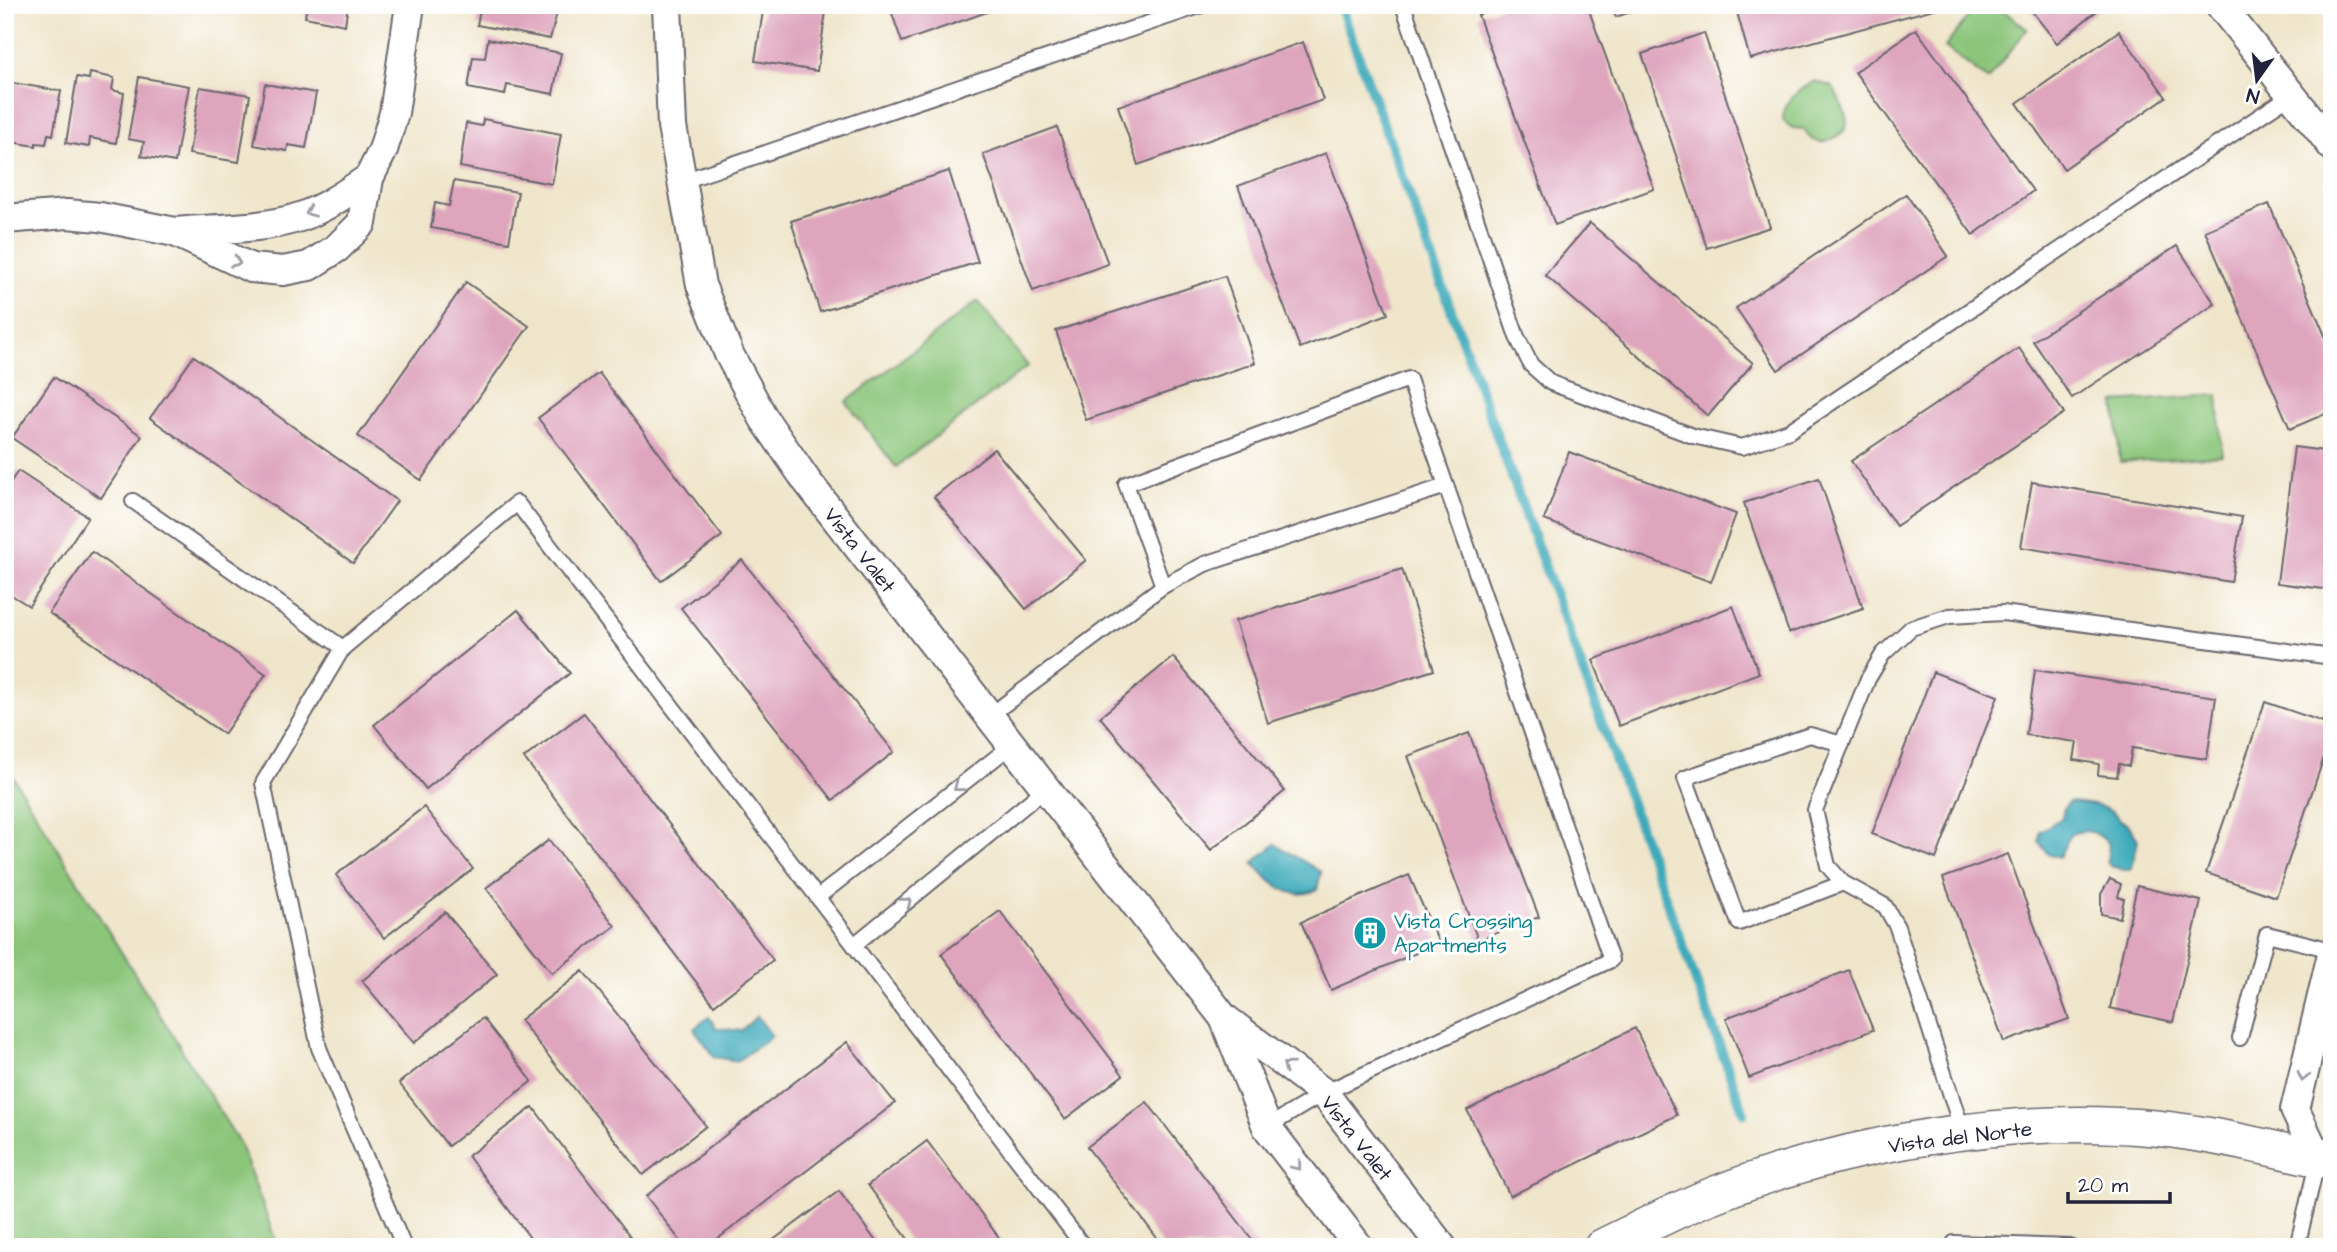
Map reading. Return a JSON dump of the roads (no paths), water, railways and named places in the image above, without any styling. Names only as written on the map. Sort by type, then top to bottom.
[{"type":"street","points":[[5,219],[67,214],[100,216],[175,232],[251,268],[283,271],[309,266],[337,247],[362,223],[369,178],[383,150],[394,113],[410,5]]},
{"type":"street","name":"Vista Valet","points":[[667,5],[672,126],[680,182],[701,285],[729,354],[764,419],[806,481],[1224,1018],[1324,1093],[1442,1247]]},
{"type":"street","points":[[2220,5],[2332,146]]},
{"type":"street","points":[[175,232],[272,223],[303,216],[331,203],[369,178]]},
{"type":"street","points":[[2327,1157],[2295,1110],[2332,952]]},
{"type":"street","name":"Vista Valet","points":[[1224,1018],[1267,1127],[1359,1247]]},
{"type":"street","name":"Vista del Norte","points":[[1602,1247],[1708,1197],[1799,1167],[1884,1146],[1963,1133],[2055,1126],[2154,1128],[2327,1157]]},
{"type":"lane","points":[[680,182],[1202,5]]},
{"type":"lane","points":[[1404,5],[1517,337],[1531,365],[1551,383],[1693,436],[1742,447],[1789,430],[2291,94]]},
{"type":"lane","points":[[1163,586],[1126,484],[1409,379],[1611,961],[1324,1093],[1267,1127]]},
{"type":"lane","points":[[989,716],[1163,586],[1205,564],[1446,486]]},
{"type":"lane","points":[[133,501],[343,648]]},
{"type":"lane","points":[[404,1247],[319,1048],[263,783],[343,648],[517,503],[1084,1247]]},
{"type":"lane","points":[[1963,1133],[1897,928],[1885,906],[1843,883],[1828,866],[1815,810],[1868,679],[1883,654],[1911,628],[1949,616],[2003,613],[2332,657]]},
{"type":"lane","points":[[1842,744],[1810,735],[1685,778],[1740,923],[1843,883]]},
{"type":"lane","points":[[818,897],[1012,745]]},
{"type":"lane","points":[[855,945],[1045,789]]},
{"type":"lane","points":[[2240,1038],[2267,934],[2332,952]]},
{"type":"lane","points":[[2297,1247],[2327,1157]]},
{"type":"lane","points":[[1954,1243],[2070,1247]]},
{"type":"water","points":[[2069,802],[2100,807],[2128,824],[2138,840],[2132,868],[2124,870],[2110,866],[2107,862],[2109,844],[2087,831],[2071,834],[2059,857],[2050,855],[2039,843],[2040,831],[2062,818],[2064,808]]},
{"type":"water","points":[[1275,844],[1321,872],[1317,890],[1298,894],[1290,892],[1274,883],[1253,863]]},
{"type":"water","points":[[757,1016],[772,1036],[737,1061],[715,1057],[694,1029],[709,1017],[717,1028],[741,1031]]},
{"type":"waterway","points":[[1340,5],[1744,1113]]},
{"type":"place","name":"Vista Crossing Apartments","points":[[1370,933]]}]
